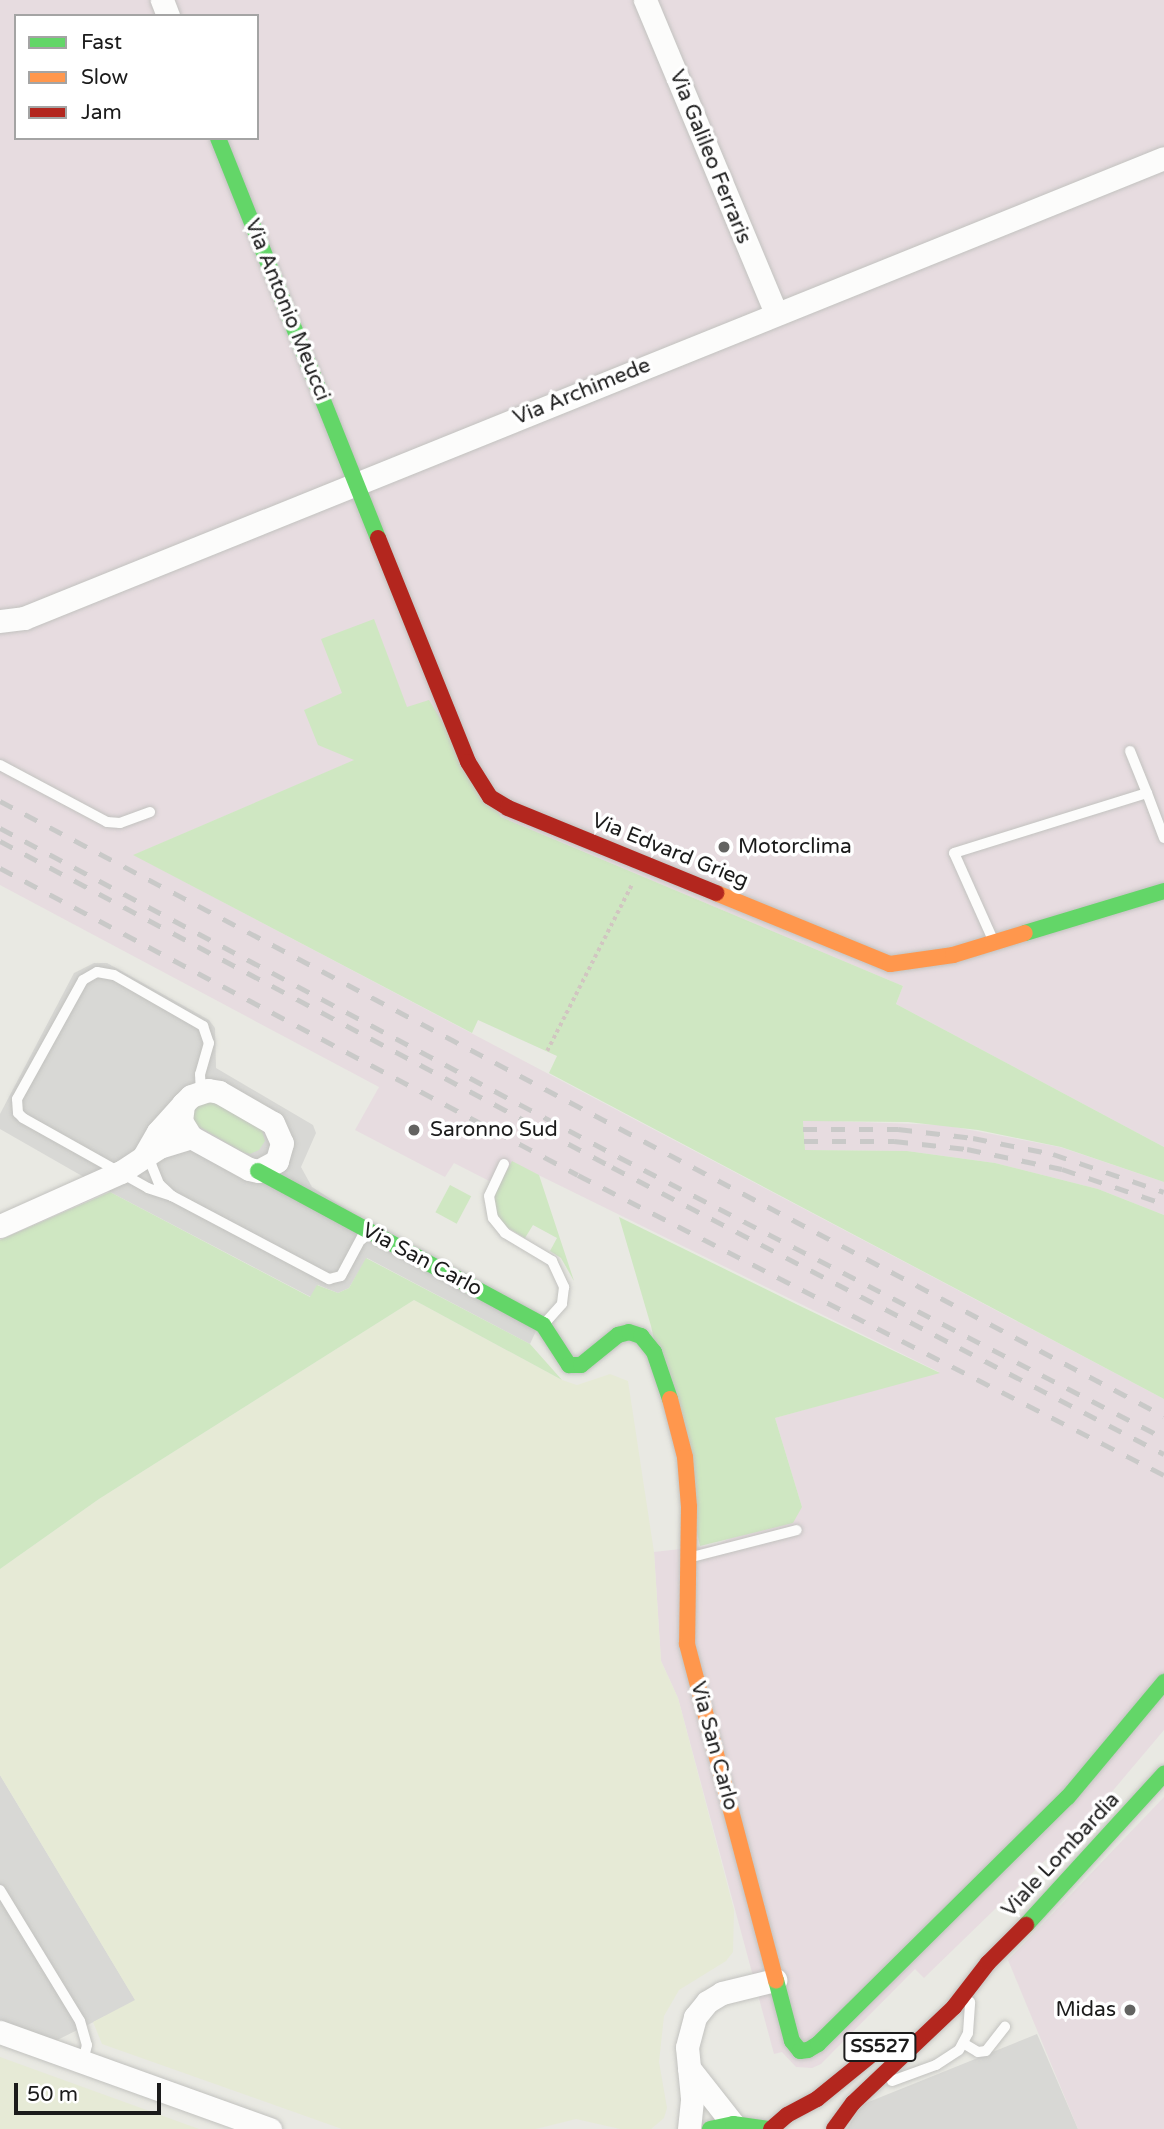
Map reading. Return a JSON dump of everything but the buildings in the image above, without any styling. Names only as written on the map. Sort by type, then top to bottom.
[{"type":"street","name":"Via Galileo Ferraris","points":[[645,0],[776,313]]},
{"type":"street","name":"Via Antonio Meucci","points":[[219,140],[356,483]]},
{"type":"street","name":"Via Archimede","points":[[0,622],[24,618],[1164,158]]},
{"type":"street","name":"Via Edvard Grieg","points":[[356,483],[468,762],[490,797],[508,808],[890,964],[953,955],[1164,891]]},
{"type":"street","points":[[142,1161],[158,1132],[192,1098],[219,1092],[273,1123],[279,1130],[281,1152],[292,1191]]},
{"type":"street","points":[[192,1098],[181,1121],[191,1137],[258,1171],[277,1161],[281,1152]]},
{"type":"street","points":[[0,1226],[191,1137]]},
{"type":"street","name":"Via San Carlo","points":[[258,1171],[543,1325],[565,1361],[574,1367],[586,1362],[623,1333],[641,1336],[654,1352],[664,1377],[685,1457],[689,1557],[687,1643],[775,1980],[794,2045],[800,2051],[813,2048],[1068,1797],[1164,1682]]},
{"type":"street","name":"Viale Lombardia","points":[[923,2014],[988,1963],[1061,1889],[1164,1774]]},
{"type":"street","name":"Viale Lombardia","points":[[834,2129],[853,2103],[954,2007],[988,1963]]},
{"type":"street","points":[[690,2129],[688,2036],[700,2009],[722,1993],[775,1980]]},
{"type":"street","name":"SS527","points":[[769,2129],[787,2115],[817,2099],[903,2029]]},
{"type":"street","points":[[0,2032],[270,2129]]},
{"type":"street","points":[[690,2068],[733,2124]]},
{"type":"street","points":[[710,2129],[733,2124],[769,2129]]},
{"type":"lane","points":[[1130,751],[1164,838]]},
{"type":"lane","points":[[0,765],[107,822],[120,823],[150,812]]},
{"type":"lane","points":[[994,943],[954,853],[1147,793]]},
{"type":"lane","points":[[172,1196],[142,1161],[23,1118],[16,1107],[83,979],[97,972],[114,975],[203,1026],[209,1043],[192,1098]]},
{"type":"lane","points":[[142,1161],[154,1191],[172,1196],[331,1280],[341,1276],[366,1230]]},
{"type":"lane","points":[[503,1164],[489,1196],[496,1224],[552,1261],[564,1287],[562,1304],[543,1325]]},
{"type":"lane","points":[[689,1557],[715,1553],[797,1530]]},
{"type":"lane","points":[[0,1890],[80,2021],[87,2045],[83,2061]]},
{"type":"lane","points":[[870,2087],[936,2065],[952,2056],[963,2043],[970,2025],[972,1984]]},
{"type":"lane","points":[[963,2043],[978,2052],[986,2051],[1005,2027]]},
{"type":"path","points":[[547,1051],[642,863]]},
{"type":"shaded area","points":[[0,0],[1164,0],[1164,1147],[896,1004],[903,986],[501,817],[407,708],[342,693],[355,760],[134,855],[1164,1399],[1164,1730],[1094,1813],[924,1978],[915,1969],[821,2064],[812,2068],[796,2067],[782,2052],[774,2054],[678,1698],[661,1661],[654,1552],[715,1545],[802,1507],[775,1418],[939,1372],[512,1162],[499,1186],[454,1163],[445,1177],[355,1130],[379,1087],[0,885]]},
{"type":"shaded area","points":[[94,963],[107,963],[209,1020],[215,1028],[216,1068],[313,1125],[316,1133],[301,1167],[312,1187],[536,1331],[530,1344],[367,1258],[349,1288],[338,1293],[318,1285],[311,1297],[110,1192],[0,1129],[0,1114],[74,973]]},
{"type":"shaded area","points":[[803,1120],[944,1125],[1060,1147],[1164,1182],[1164,1215],[1098,1189],[995,1163],[907,1151],[804,1150]]},
{"type":"shaded area","points":[[0,1775],[136,2001],[45,2046],[0,2030]]},
{"type":"shaded area","points":[[1164,1797],[1164,2129],[1078,2129],[1008,1960]]},
{"type":"shaded area","points":[[1037,2034],[1078,2129],[847,2129],[861,2105]]},
{"type":"green space","points":[[374,619],[407,707],[429,700],[501,817],[903,986],[896,1004],[1164,1147],[1164,1182],[1061,1147],[978,1130],[908,1122],[803,1121],[805,1150],[907,1151],[995,1163],[1098,1189],[1164,1215],[1164,1399],[549,1073],[557,1056],[478,1020],[472,1033],[133,855],[354,760],[318,745],[304,710],[342,693],[321,639]]},
{"type":"green space","points":[[208,1097],[261,1127],[265,1141],[259,1150],[250,1154],[243,1152],[193,1123],[190,1111]]},
{"type":"green space","points":[[512,1161],[539,1175],[574,1281],[561,1258],[550,1251],[557,1238],[533,1225],[525,1238],[505,1226],[498,1217],[494,1201],[496,1191]]},
{"type":"green space","points":[[450,1185],[471,1196],[457,1224],[435,1212]]},
{"type":"green space","points":[[110,1192],[310,1297],[317,1285],[338,1293],[349,1288],[366,1258],[530,1344],[562,1380],[414,1300],[99,1499],[0,1569],[0,1240]]},
{"type":"green space","points":[[619,1217],[940,1373],[775,1418],[802,1507],[793,1523],[700,1546],[651,1326]]},
{"type":"green space","points":[[414,1300],[562,1380],[577,1385],[610,1374],[628,1381],[654,1552],[661,1661],[678,1698],[734,1910],[733,1952],[726,1961],[679,1990],[664,2016],[659,2062],[667,2108],[664,2118],[651,2129],[620,2129],[576,2119],[536,2129],[342,2129],[102,2044],[93,2022],[135,2000],[0,1775],[0,1569],[99,1499]]},
{"type":"green space","points":[[0,2057],[199,2129],[0,2129]]},
{"type":"railway","points":[[0,801],[1164,1416]]},
{"type":"railway","points":[[0,828],[619,1157],[1164,1438]]},
{"type":"railway","points":[[0,841],[612,1167],[1164,1454]]},
{"type":"railway","points":[[0,868],[578,1175],[1164,1475]]},
{"type":"railway","points":[[803,1129],[898,1129],[973,1138],[1053,1154],[1164,1192]]},
{"type":"railway","points":[[804,1141],[894,1141],[967,1149],[1062,1169],[1164,1204]]},
{"type":"traffic: fast","points":[[219,140],[378,538]]},
{"type":"traffic: fast","points":[[1025,933],[1164,891]]},
{"type":"traffic: fast","points":[[258,1171],[543,1325],[569,1365],[581,1365],[618,1335],[629,1332],[641,1336],[654,1352],[670,1399]]},
{"type":"traffic: fast","points":[[776,1980],[792,2041],[800,2051],[808,2050],[818,2044],[1068,1797],[1164,1682]]},
{"type":"traffic: fast","points":[[1026,1925],[1164,1774]]},
{"type":"traffic: fast","points":[[710,2129],[733,2124],[767,2129]]},
{"type":"traffic: slow","points":[[716,893],[890,964],[953,955],[1025,933]]},
{"type":"traffic: slow","points":[[670,1399],[685,1457],[689,1507],[687,1644],[776,1980]]},
{"type":"traffic: jam","points":[[378,538],[468,762],[490,797],[508,808],[716,893]]},
{"type":"traffic: jam","points":[[834,2129],[853,2103],[954,2007],[988,1963],[1026,1925]]},
{"type":"traffic: jam","points":[[771,2129],[787,2115],[817,2099],[886,2043]]},
{"type":"place","name":"Motorclima","points":[[724,847]]},
{"type":"place","name":"Saronno Sud","points":[[414,1130]]},
{"type":"place","name":"Midas","points":[[1130,2010]]}]
